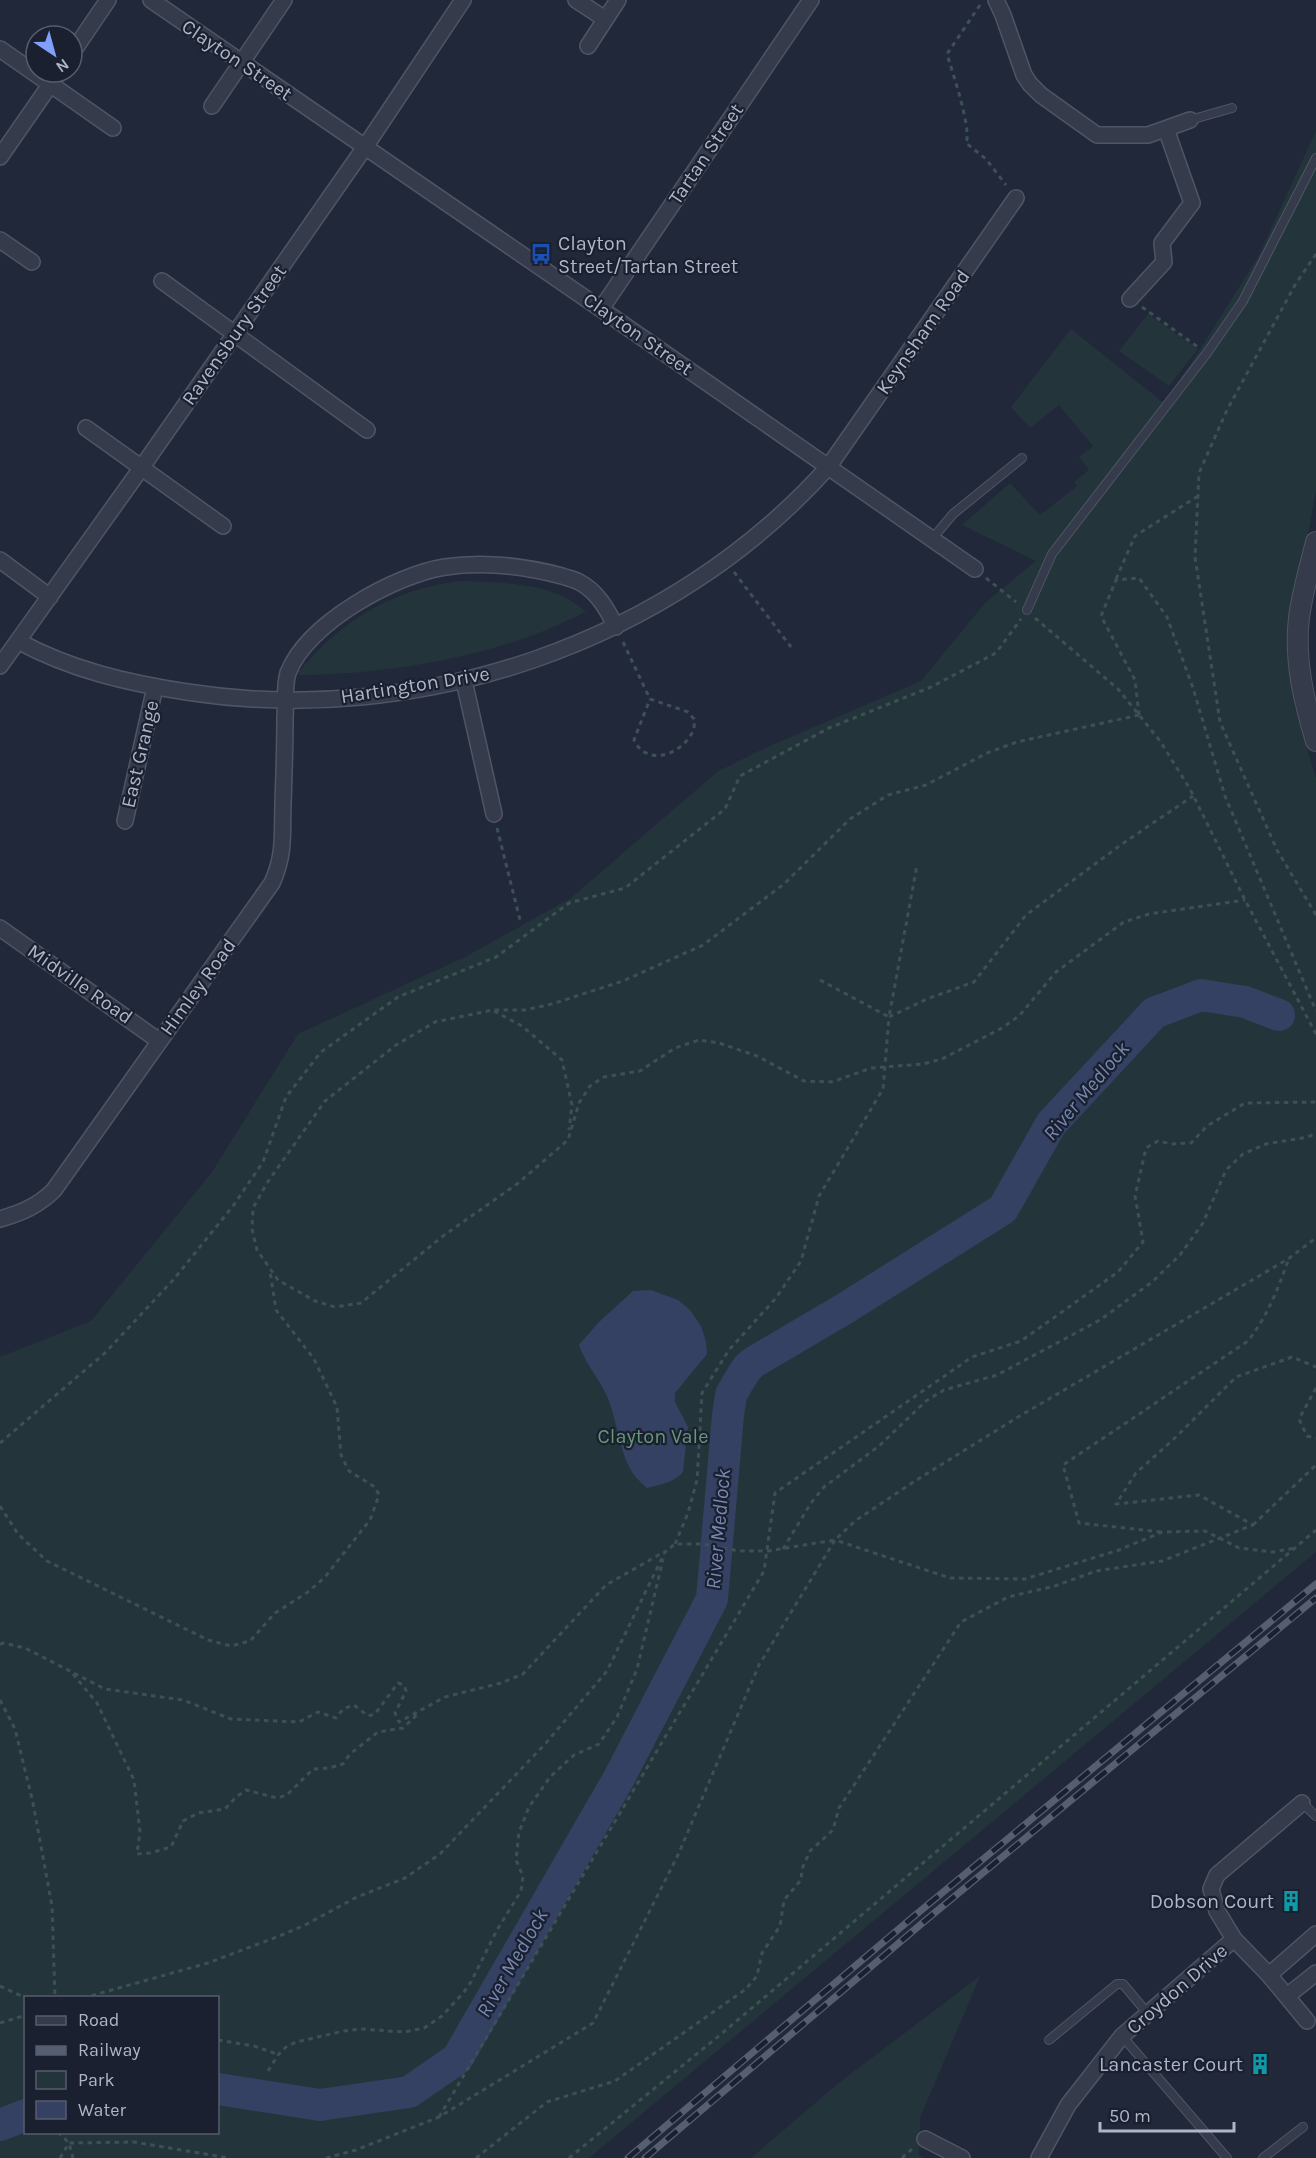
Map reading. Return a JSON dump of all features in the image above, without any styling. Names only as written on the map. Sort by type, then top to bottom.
[{"type":"street","points":[[84,35],[108,0]]},
{"type":"street","name":"Clayton Street","points":[[150,0],[829,466],[975,569]]},
{"type":"street","points":[[212,106],[284,0]]},
{"type":"street","name":"Ravensbury Street","points":[[0,666],[235,335],[463,0]]},
{"type":"street","points":[[576,0],[605,19]]},
{"type":"street","points":[[588,46],[618,0]]},
{"type":"street","name":"Tartan Street","points":[[601,309],[811,0]]},
{"type":"street","points":[[996,0],[1004,15],[1024,75],[1041,95],[1097,135],[1148,135],[1190,120]]},
{"type":"street","points":[[0,49],[24,62]]},
{"type":"street","points":[[0,157],[51,84]]},
{"type":"street","points":[[62,84],[113,128]]},
{"type":"street","points":[[1130,299],[1164,262],[1162,243],[1192,203],[1166,129]]},
{"type":"street","name":"Keynsham Road","points":[[829,466],[1016,198]]},
{"type":"street","points":[[0,240],[32,262]]},
{"type":"street","points":[[162,281],[367,430]]},
{"type":"street","points":[[86,428],[223,526]]},
{"type":"street","name":"Hartington Drive","points":[[18,641],[64,664],[155,687],[228,698],[286,701],[373,695],[464,681],[558,652],[616,627],[671,597],[725,561],[781,516],[806,493],[829,466]]},
{"type":"street","points":[[1316,542],[1299,618],[1298,645],[1300,675],[1316,741]]},
{"type":"street","points":[[0,560],[50,597]]},
{"type":"street","name":"Himley Road","points":[[0,1219],[26,1211],[45,1199],[54,1190],[272,884],[282,855],[288,673],[304,646],[340,614],[379,589],[444,567],[490,564],[520,567],[578,581],[605,606],[616,627]]},
{"type":"street","points":[[464,681],[494,814]]},
{"type":"street","name":"East Grange","points":[[125,821],[155,687]]},
{"type":"street","name":"Midville Road","points":[[0,928],[159,1041]]},
{"type":"street","name":"Croydon Drive","points":[[1302,1803],[1217,1875],[1212,1889],[1217,1911],[1234,1938],[1269,1975],[1307,2021]]},
{"type":"street","points":[[1269,1975],[1316,1934]]},
{"type":"street","name":"Croydon Drive","points":[[1039,2158],[1068,2105],[1122,2036],[1234,1938]]},
{"type":"street","points":[[1287,1996],[1316,1973]]},
{"type":"street","points":[[925,2139],[962,2158]]},
{"type":"lane","points":[[1190,120],[1232,108]]},
{"type":"lane","points":[[1027,610],[1053,554],[1207,353],[1243,300],[1316,158]]},
{"type":"lane","points":[[932,539],[952,514],[1022,458]]},
{"type":"lane","points":[[1302,1803],[1316,1816]]},
{"type":"lane","points":[[1049,2040],[1117,1984],[1123,1984],[1148,2014]]},
{"type":"lane","points":[[1122,2036],[1227,2158]]},
{"type":"lane","points":[[1263,2158],[1303,2127]]},
{"type":"path","points":[[983,0],[947,54],[963,112],[968,139],[966,143],[986,159],[1016,198]]},
{"type":"path","points":[[1316,254],[1295,285],[1227,410],[1198,473],[1195,557],[1221,722],[1277,850],[1316,915]]},
{"type":"path","points":[[1130,299],[1207,353]]},
{"type":"path","points":[[1139,715],[1136,680],[1101,616],[1136,536],[1197,496]]},
{"type":"path","points":[[725,561],[791,647]]},
{"type":"path","points":[[975,569],[1027,610],[1118,689],[1160,741],[1193,796],[1316,1034]]},
{"type":"path","points":[[1116,580],[1139,578],[1167,617],[1193,688],[1225,796],[1316,1011]]},
{"type":"path","points":[[0,1443],[105,1353],[174,1279],[233,1206],[263,1162],[286,1097],[321,1052],[398,998],[496,957],[569,903],[625,888],[725,809],[740,776],[829,728],[932,687],[996,653],[1027,610]]},
{"type":"path","points":[[616,627],[650,699],[688,712],[694,718],[694,731],[684,744],[673,752],[659,756],[645,754],[638,749],[634,740],[650,699]]},
{"type":"path","points":[[1139,715],[1017,742],[987,753],[926,785],[888,795],[850,819],[784,884],[703,945],[623,981],[552,1004],[525,1010],[493,1010],[435,1022],[396,1045],[325,1101],[267,1183],[253,1208],[252,1229],[257,1250],[278,1280],[315,1301],[335,1307],[361,1303],[443,1236],[517,1184],[568,1140],[579,1103],[590,1086],[604,1077],[640,1071],[675,1048],[699,1040],[719,1043],[757,1056],[804,1081],[832,1082],[871,1068],[923,1064],[942,1059],[1002,1028],[1019,1016],[1056,972],[1124,922],[1149,914],[1245,900]]},
{"type":"path","points":[[889,1017],[927,999],[974,982],[1026,915],[1122,844],[1193,796]]},
{"type":"path","points":[[494,814],[520,921]]},
{"type":"path","points":[[0,1644],[25,1648],[105,1689],[183,1700],[231,1719],[299,1722],[318,1712],[336,1718],[343,1709],[354,1705],[368,1716],[375,1714],[398,1683],[404,1684],[405,1691],[395,1713],[399,1722],[445,1697],[501,1683],[523,1674],[606,1585],[675,1544],[698,1480],[702,1393],[729,1350],[776,1298],[801,1261],[819,1196],[883,1089],[889,1017],[917,865]]},
{"type":"path","points":[[820,980],[889,1017]]},
{"type":"path","points":[[493,1010],[522,1026],[562,1060],[572,1105],[568,1140]]},
{"type":"path","points":[[439,2116],[764,1571],[774,1493],[972,1357],[1021,1341],[1118,1272],[1143,1242],[1135,1196],[1146,1148],[1158,1141],[1171,1144],[1191,1143],[1207,1126],[1245,1103],[1316,1102]]},
{"type":"path","points":[[783,1549],[811,1503],[824,1487],[879,1446],[926,1401],[945,1390],[998,1375],[1100,1320],[1152,1282],[1180,1255],[1203,1222],[1226,1170],[1243,1154],[1266,1144],[1308,1137],[1316,1133]]},
{"type":"path","points":[[326,2158],[356,2150],[439,2116],[593,2023],[678,1855],[759,1665],[836,1540],[855,1521],[1018,1417],[1288,1259],[1316,1238]]},
{"type":"path","points":[[1288,1259],[1272,1306],[1248,1341],[1063,1465],[1079,1523],[1162,1532],[1206,1531],[1239,1548],[1273,1552],[1295,1548]]},
{"type":"path","points":[[0,1506],[18,1534],[47,1562],[208,1640],[231,1646],[250,1641],[275,1612],[308,1592],[325,1577],[370,1520],[379,1495],[375,1487],[349,1471],[341,1455],[337,1407],[314,1359],[276,1310],[270,1268]]},
{"type":"path","points":[[1253,1525],[1199,1496],[1116,1504],[1136,1473],[1236,1377],[1292,1357],[1316,1367]]},
{"type":"path","points":[[1316,1388],[1299,1419],[1307,1436],[1316,1438]]},
{"type":"path","points":[[476,2158],[547,2102],[615,2081],[746,1989],[757,1976],[762,1953],[780,1926],[784,1900],[801,1880],[802,1869],[810,1851],[833,1830],[839,1808],[961,1622],[1008,1597],[1055,1586],[1096,1571],[1162,1561],[1253,1525],[1316,1466]]},
{"type":"path","points":[[569,2158],[729,2027],[1316,1530]]},
{"type":"path","points":[[675,1544],[768,1551],[836,1540],[950,1578],[1025,1579],[1119,1550],[1162,1532]]},
{"type":"path","points":[[90,1996],[208,1963],[282,1935],[357,1897],[405,1878],[440,1854],[546,1743],[607,1671],[665,1552]]},
{"type":"path","points":[[268,2071],[278,2055],[286,2047],[296,2042],[344,2031],[404,2032],[424,2028],[442,2016],[464,1992],[521,1891],[523,1876],[516,1860],[519,1832],[529,1807],[550,1777],[574,1755],[599,1744],[617,1716],[637,1669],[665,1552]]},
{"type":"path","points":[[71,1672],[97,1703],[134,1780],[140,1832],[137,1854],[171,1847],[183,1821],[198,1813],[225,1809],[246,1790],[277,1798],[287,1795],[313,1769],[343,1764],[350,1754],[378,1732],[403,1728],[422,1710]]},
{"type":"path","points":[[0,1700],[15,1729],[33,1803],[52,1906],[55,1996]]},
{"type":"path","points":[[0,1986],[24,1997]]},
{"type":"path","points":[[0,2023],[24,2016]]},
{"type":"path","points":[[219,2040],[254,2046],[278,2055]]},
{"type":"path","points":[[59,2134],[69,2143],[73,2158]]},
{"type":"path","points":[[69,2143],[134,2142],[229,2158]]},
{"type":"path","points":[[60,2158],[69,2143]]},
{"type":"green space","name":"Clayton Vale","points":[[1316,131],[1316,491],[1288,640],[1294,705],[1316,778],[1316,1552],[589,2158],[0,2158],[0,1357],[91,1321],[212,1172],[298,1034],[467,956],[571,898],[717,772],[761,750],[921,681],[985,603],[1036,561],[962,525],[1010,483],[1040,515],[1077,486],[1074,482],[1089,470],[1079,457],[1093,446],[1059,405],[1030,428],[1011,407],[1071,329],[1164,403],[1258,257]]},
{"type":"green space","points":[[1148,314],[1198,349],[1169,386],[1119,351]]},
{"type":"green space","points":[[463,581],[512,584],[545,590],[574,602],[586,612],[531,636],[446,660],[358,672],[299,675],[315,653],[352,622],[372,609],[415,590]]},
{"type":"green space","points":[[980,1976],[920,2118],[919,2155],[924,2158],[751,2158],[840,2082]]},
{"type":"water","points":[[651,1290],[678,1300],[690,1310],[701,1326],[707,1354],[675,1393],[675,1402],[688,1427],[683,1472],[671,1481],[647,1488],[635,1477],[628,1465],[609,1400],[579,1345],[598,1323],[633,1291]]},
{"type":"waterway","name":"River Medlock","points":[[219,2089],[320,2105],[409,2092],[457,2059],[619,1778],[712,1599],[731,1395],[747,1368],[1003,1209],[1051,1124],[1154,1013],[1201,995],[1245,1002],[1279,1015]]},
{"type":"waterway","name":"River Medlock","points":[[0,2125],[24,2116]]},
{"type":"railway","points":[[628,2158],[913,1917],[1316,1584]]},
{"type":"railway","points":[[645,2158],[926,1920],[1316,1598]]},
{"type":"place","name":"Clayton Street/Tartan Street","points":[[541,254]]},
{"type":"place","name":"Dobson Court","points":[[1291,1901]]},
{"type":"place","name":"Lancaster Court","points":[[1260,2064]]}]
